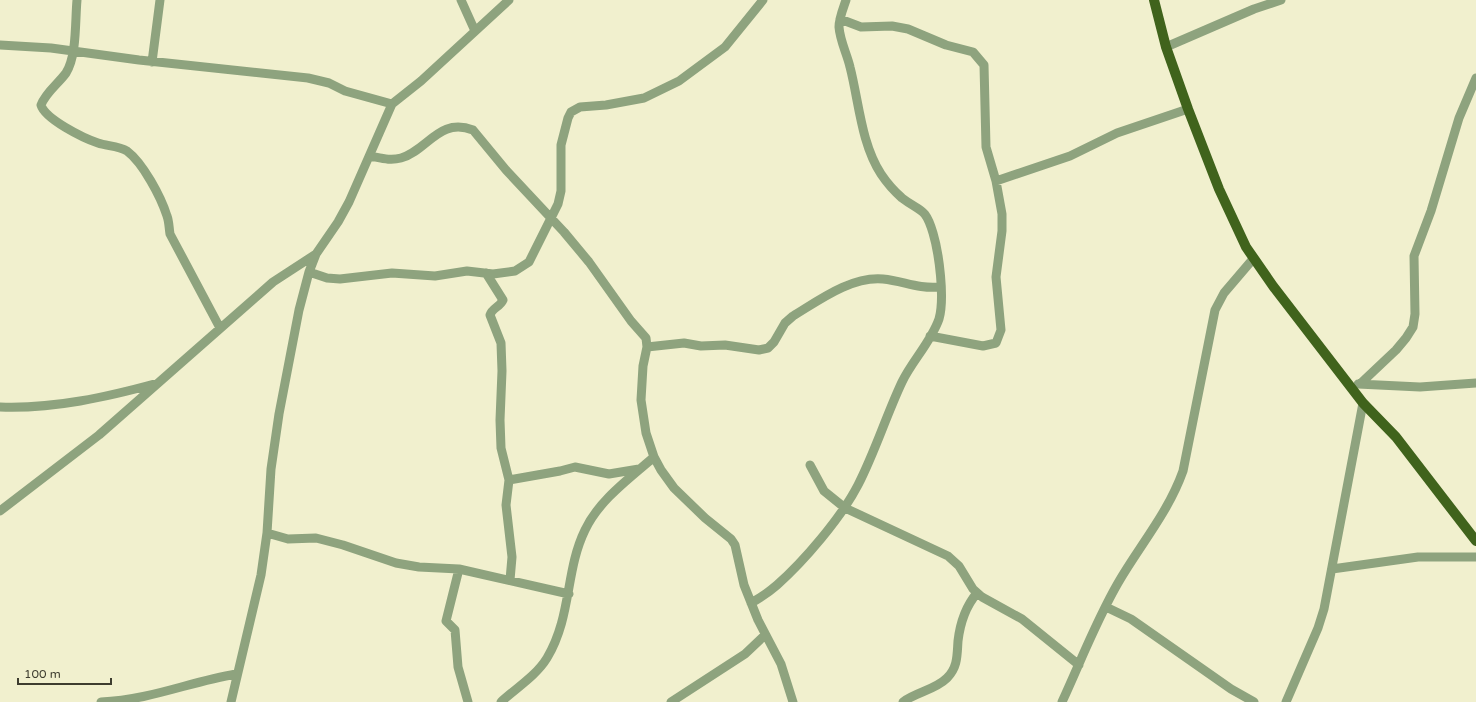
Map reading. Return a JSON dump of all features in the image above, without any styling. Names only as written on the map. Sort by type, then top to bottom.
[{"type":"main road","points":[[1157,2],[1166,47],[1188,109],[1233,221],[1253,259],[1356,386],[1363,403],[1396,437],[1476,541]]},
{"type":"street","points":[[77,0],[73,51],[68,68],[45,96],[41,105],[42,108],[51,119],[89,139],[118,147],[134,156],[157,192],[168,217],[170,234],[220,328]]},
{"type":"street","points":[[152,62],[160,0]]},
{"type":"street","points":[[461,0],[475,31]]},
{"type":"street","points":[[231,702],[236,674],[254,612],[262,575],[267,533],[271,469],[279,414],[299,310],[309,272],[316,254],[338,222],[370,156],[392,104],[421,81],[509,0]]},
{"type":"street","points":[[309,272],[327,278],[340,279],[392,273],[430,276],[467,271],[493,274],[522,268],[529,262],[558,204],[561,191],[561,145],[571,112],[580,107],[606,105],[644,98],[679,81],[725,48],[762,0]]},
{"type":"street","points":[[751,603],[776,587],[795,568],[845,508],[858,486],[910,365],[930,336],[939,319],[940,287],[938,253],[926,214],[920,208],[904,199],[894,191],[872,157],[864,130],[849,60],[841,39],[840,19],[846,0]]},
{"type":"street","points":[[1166,47],[1254,9],[1281,0]]},
{"type":"street","points":[[840,19],[861,27],[892,26],[908,29],[946,45],[974,52],[984,65],[986,78],[986,147],[996,181],[1002,214],[1002,231],[996,277],[1001,318],[999,338],[996,343],[983,346],[930,336]]},
{"type":"street","points":[[0,45],[73,51],[152,62],[308,78],[329,83],[345,91],[392,104]]},
{"type":"street","points":[[1356,386],[1396,350],[1413,327],[1415,314],[1414,256],[1431,211],[1459,118],[1476,78]]},
{"type":"street","points":[[996,181],[1070,156],[1117,133],[1188,109]]},
{"type":"street","points":[[370,156],[391,160],[402,158],[412,153],[438,133],[455,127],[465,127],[473,130],[506,170],[551,218],[589,262],[631,321],[646,338],[647,347],[643,366],[641,400],[646,432],[654,457],[674,488],[705,518],[731,539],[737,551],[743,580],[751,603],[765,635],[781,664],[794,702]]},
{"type":"street","points":[[0,511],[99,435],[273,282],[316,254]]},
{"type":"street","points":[[1062,702],[1118,583],[1158,523],[1178,487],[1183,471],[1215,310],[1224,293],[1253,259]]},
{"type":"street","points":[[486,274],[503,300],[501,304],[491,312],[490,315],[501,343],[501,448],[509,480],[506,506],[512,557],[510,580]]},
{"type":"street","points":[[647,347],[684,343],[701,346],[725,345],[759,350],[768,348],[774,342],[785,323],[793,316],[855,283],[880,279],[898,281],[920,288],[940,287]]},
{"type":"street","points":[[0,407],[24,408],[65,403],[108,396],[161,382]]},
{"type":"street","points":[[1356,386],[1420,387],[1476,383]]},
{"type":"street","points":[[1286,702],[1318,628],[1332,569],[1363,403]]},
{"type":"street","points":[[501,702],[536,672],[558,637],[565,614],[577,553],[585,530],[596,512],[616,490],[654,457]]},
{"type":"street","points":[[810,465],[824,491],[845,508],[948,556],[959,566],[977,592],[991,603],[1022,619],[1079,665]]},
{"type":"street","points":[[509,480],[575,467],[609,474],[640,469]]},
{"type":"street","points":[[267,533],[293,540],[316,538],[407,566],[459,569],[569,594]]},
{"type":"street","points":[[1332,569],[1418,557],[1476,557]]},
{"type":"street","points":[[459,569],[446,621],[455,630],[458,666],[468,702]]},
{"type":"street","points":[[903,702],[921,691],[941,683],[955,667],[960,626],[966,611],[977,592]]},
{"type":"street","points":[[1106,608],[1131,619],[1231,688],[1254,702]]},
{"type":"street","points":[[671,702],[745,654],[765,635]]},
{"type":"street","points":[[101,702],[128,701],[236,674]]}]
